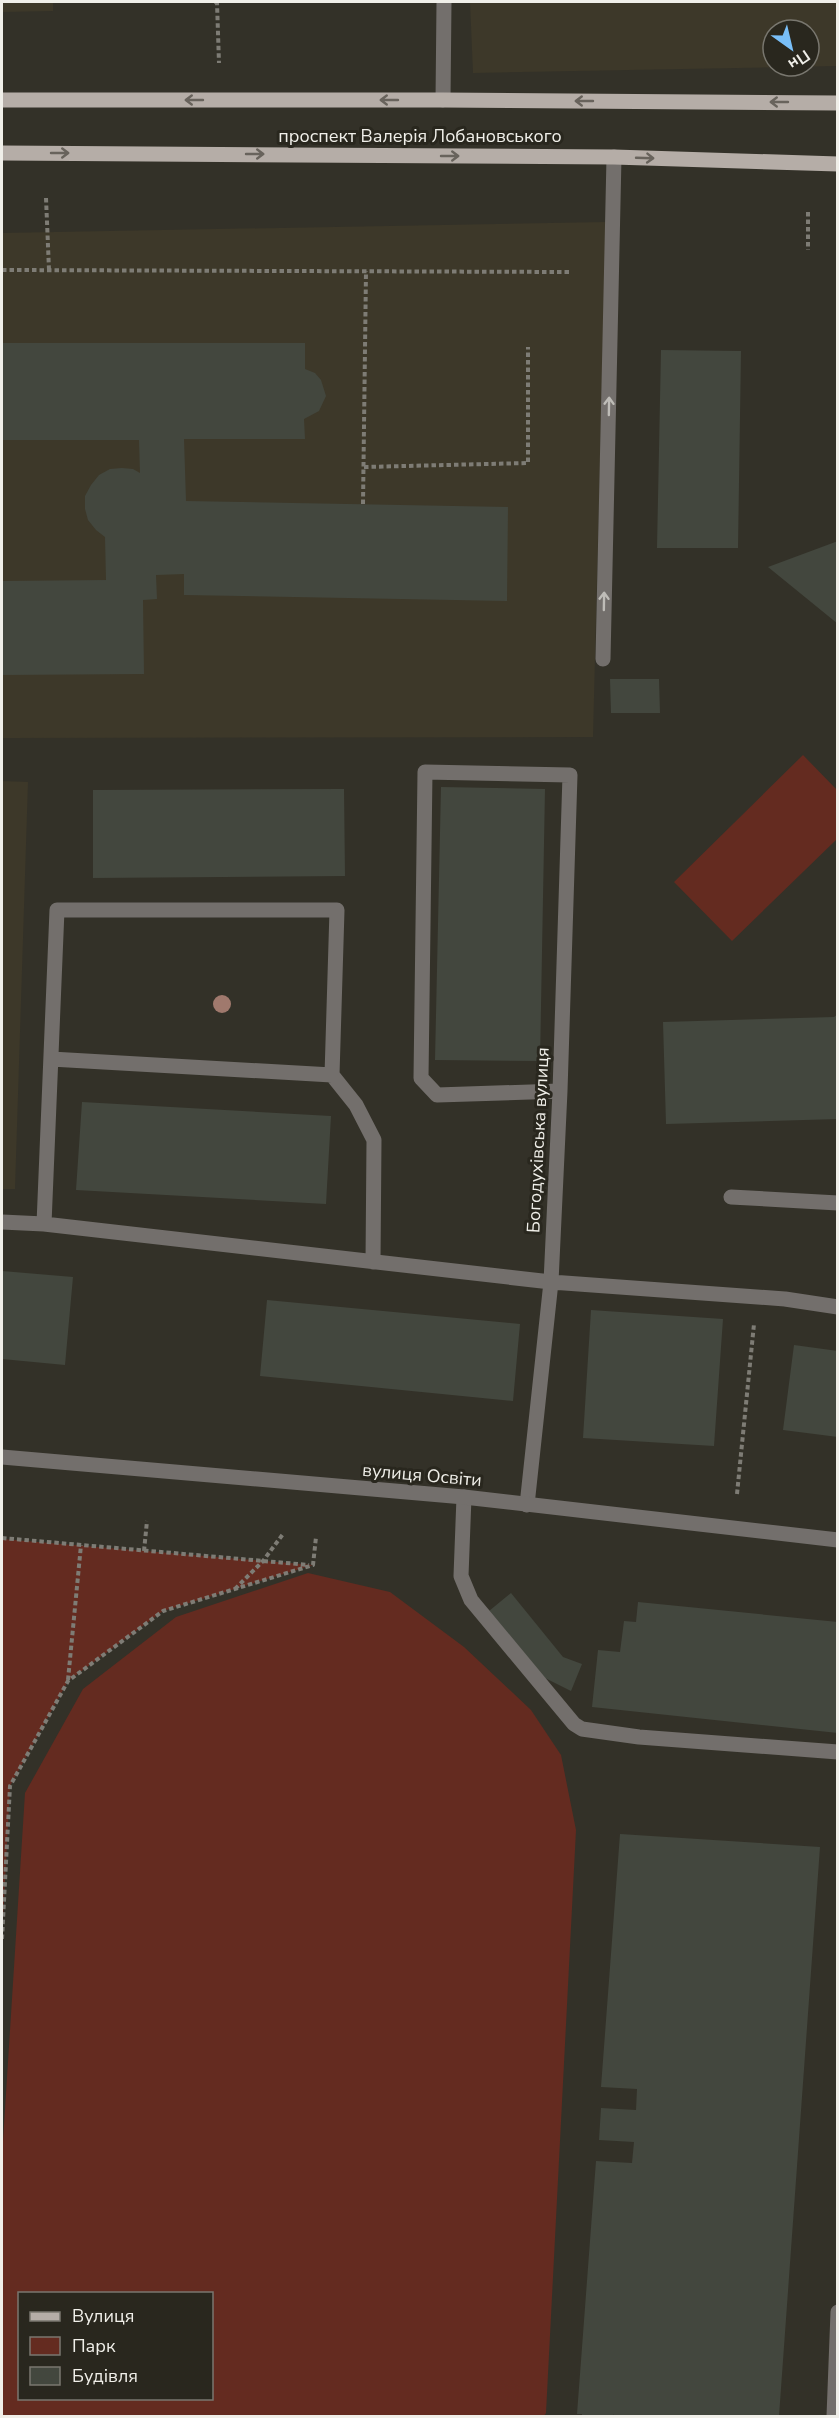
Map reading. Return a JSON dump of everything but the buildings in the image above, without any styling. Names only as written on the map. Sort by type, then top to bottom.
[{"type":"main road","name":"проспект Валерія Лобановського","points":[[2,100],[837,103]]},
{"type":"main road","name":"проспект Валерія Лобановського","points":[[2,153],[614,157],[837,164]]},
{"type":"street","points":[[444,2],[444,100]]},
{"type":"street","points":[[603,659],[614,157]]},
{"type":"street","name":"Богодухівська вулиця","points":[[527,1505],[551,1281],[560,1091],[570,775],[425,772],[421,1078],[437,1095],[560,1091]]},
{"type":"street","points":[[44,1224],[57,910],[337,910],[332,1075],[356,1105],[374,1140],[373,1262]]},
{"type":"street","points":[[51,1059],[332,1075]]},
{"type":"street","points":[[731,1197],[837,1203]]},
{"type":"street","points":[[2,1222],[44,1224],[551,1281],[757,1297],[837,1307]]},
{"type":"street","name":"вулиця Освіти","points":[[2,1457],[464,1497],[837,1540]]},
{"type":"street","points":[[464,1497],[461,1576],[464,1587],[483,1615],[574,1724],[582,1729],[639,1737],[837,1752]]},
{"type":"street","points":[[834,2416],[837,2312]]},
{"type":"path","points":[[215,2],[217,3],[219,63]]},
{"type":"path","points":[[46,198],[49,270]]},
{"type":"path","points":[[808,212],[808,250]]},
{"type":"path","points":[[2,270],[570,272]]},
{"type":"path","points":[[363,504],[366,271]]},
{"type":"path","points":[[364,467],[528,463],[528,347]]},
{"type":"path","points":[[737,1494],[757,1297]]},
{"type":"path","points":[[144,1551],[147,1521]]},
{"type":"path","points":[[235,1589],[263,1561],[283,1534]]},
{"type":"path","points":[[313,1565],[316,1537]]},
{"type":"path","points":[[2,1538],[313,1565]]},
{"type":"path","points":[[2,1939],[3,1870],[10,1786],[68,1681],[81,1545]]},
{"type":"path","points":[[68,1681],[163,1611],[313,1565]]},
{"type":"shaded area","points":[[2,2],[53,2],[53,11],[2,12]]},
{"type":"shaded area","points":[[470,2],[837,2],[837,66],[821,66],[821,18],[761,18],[761,67],[473,73]]},
{"type":"shaded area","points":[[606,222],[593,737],[2,738],[2,233]]},
{"type":"shaded area","points":[[2,781],[28,782],[15,1189],[2,1189]]},
{"type":"green space","points":[[803,755],[837,790],[837,839],[732,941],[674,882]]},
{"type":"green space","points":[[2,1539],[313,1565],[163,1611],[68,1681],[10,1786],[2,1939]]},
{"type":"green space","points":[[308,1573],[390,1592],[464,1647],[531,1710],[561,1755],[576,1830],[546,2413],[544,2416],[2,2416],[2,2157],[25,1793],[83,1689],[176,1617]]}]
